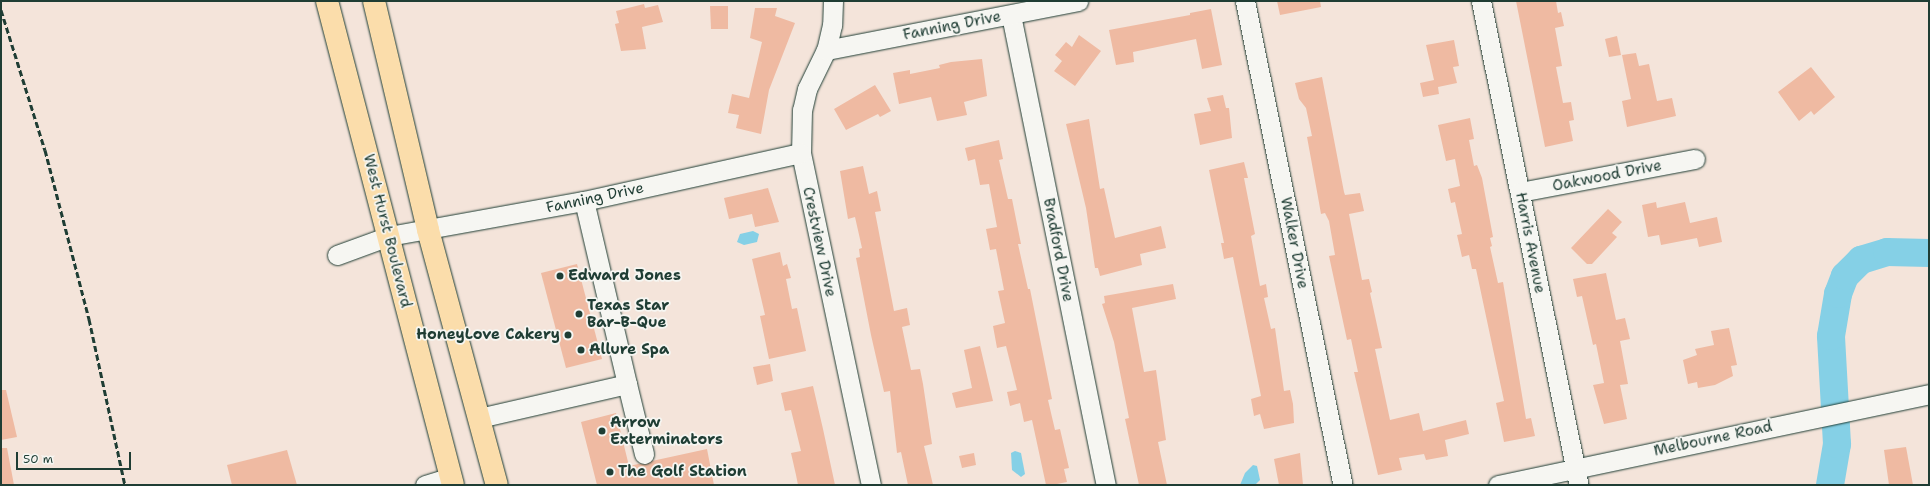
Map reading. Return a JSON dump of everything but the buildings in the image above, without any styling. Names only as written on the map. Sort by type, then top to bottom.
[{"type":"main road","name":"West Hurst Boulevard","points":[[327,1],[452,481]]},
{"type":"main road","points":[[374,1],[428,230],[497,485]]},
{"type":"street","name":"Crestview Drive","points":[[833,1],[832,25],[826,50],[807,90],[802,110],[801,153],[871,485]]},
{"type":"street","name":"Fanning Drive","points":[[826,50],[1078,1]]},
{"type":"street","name":"Walker Drive","points":[[1245,1],[1342,485]]},
{"type":"street","name":"Harris Avenue","points":[[1481,1],[1578,477]]},
{"type":"street","name":"Bradford Drive","points":[[1011,15],[1106,485]]},
{"type":"street","name":"Fanning Drive","points":[[337,255],[389,236],[584,201],[801,153]]},
{"type":"street","name":"Oakwood Drive","points":[[1520,192],[1695,159]]},
{"type":"street","points":[[584,201],[644,454]]},
{"type":"street","points":[[479,418],[627,384]]},
{"type":"street","name":"Melbourne Road","points":[[1498,485],[1578,477],[1796,421],[1879,406],[1929,394]]},
{"type":"street","points":[[424,485],[452,481]]},
{"type":"water","points":[[753,231],[759,234],[757,242],[744,245],[737,242],[740,234]]},
{"type":"water","points":[[1015,451],[1021,453],[1025,474],[1021,477],[1012,470],[1011,453]]},
{"type":"water","points":[[1253,465],[1257,466],[1260,480],[1255,485],[1240,485],[1245,473]]},
{"type":"waterway","points":[[1830,485],[1837,444],[1831,336],[1838,294],[1845,276],[1861,260],[1887,252],[1929,253]]},
{"type":"railway","points":[[1,10],[45,150],[89,319],[125,485]]},
{"type":"place","name":"Edward Jones","points":[[560,276]]},
{"type":"place","name":"Texas Star Bar-B-Que","points":[[579,314]]},
{"type":"place","name":"HoneyLove Cakery","points":[[568,335]]},
{"type":"place","name":"Allure Spa","points":[[581,350]]},
{"type":"place","name":"Arrow Exterminators","points":[[602,431]]},
{"type":"place","name":"The Golf Station","points":[[610,472]]}]
